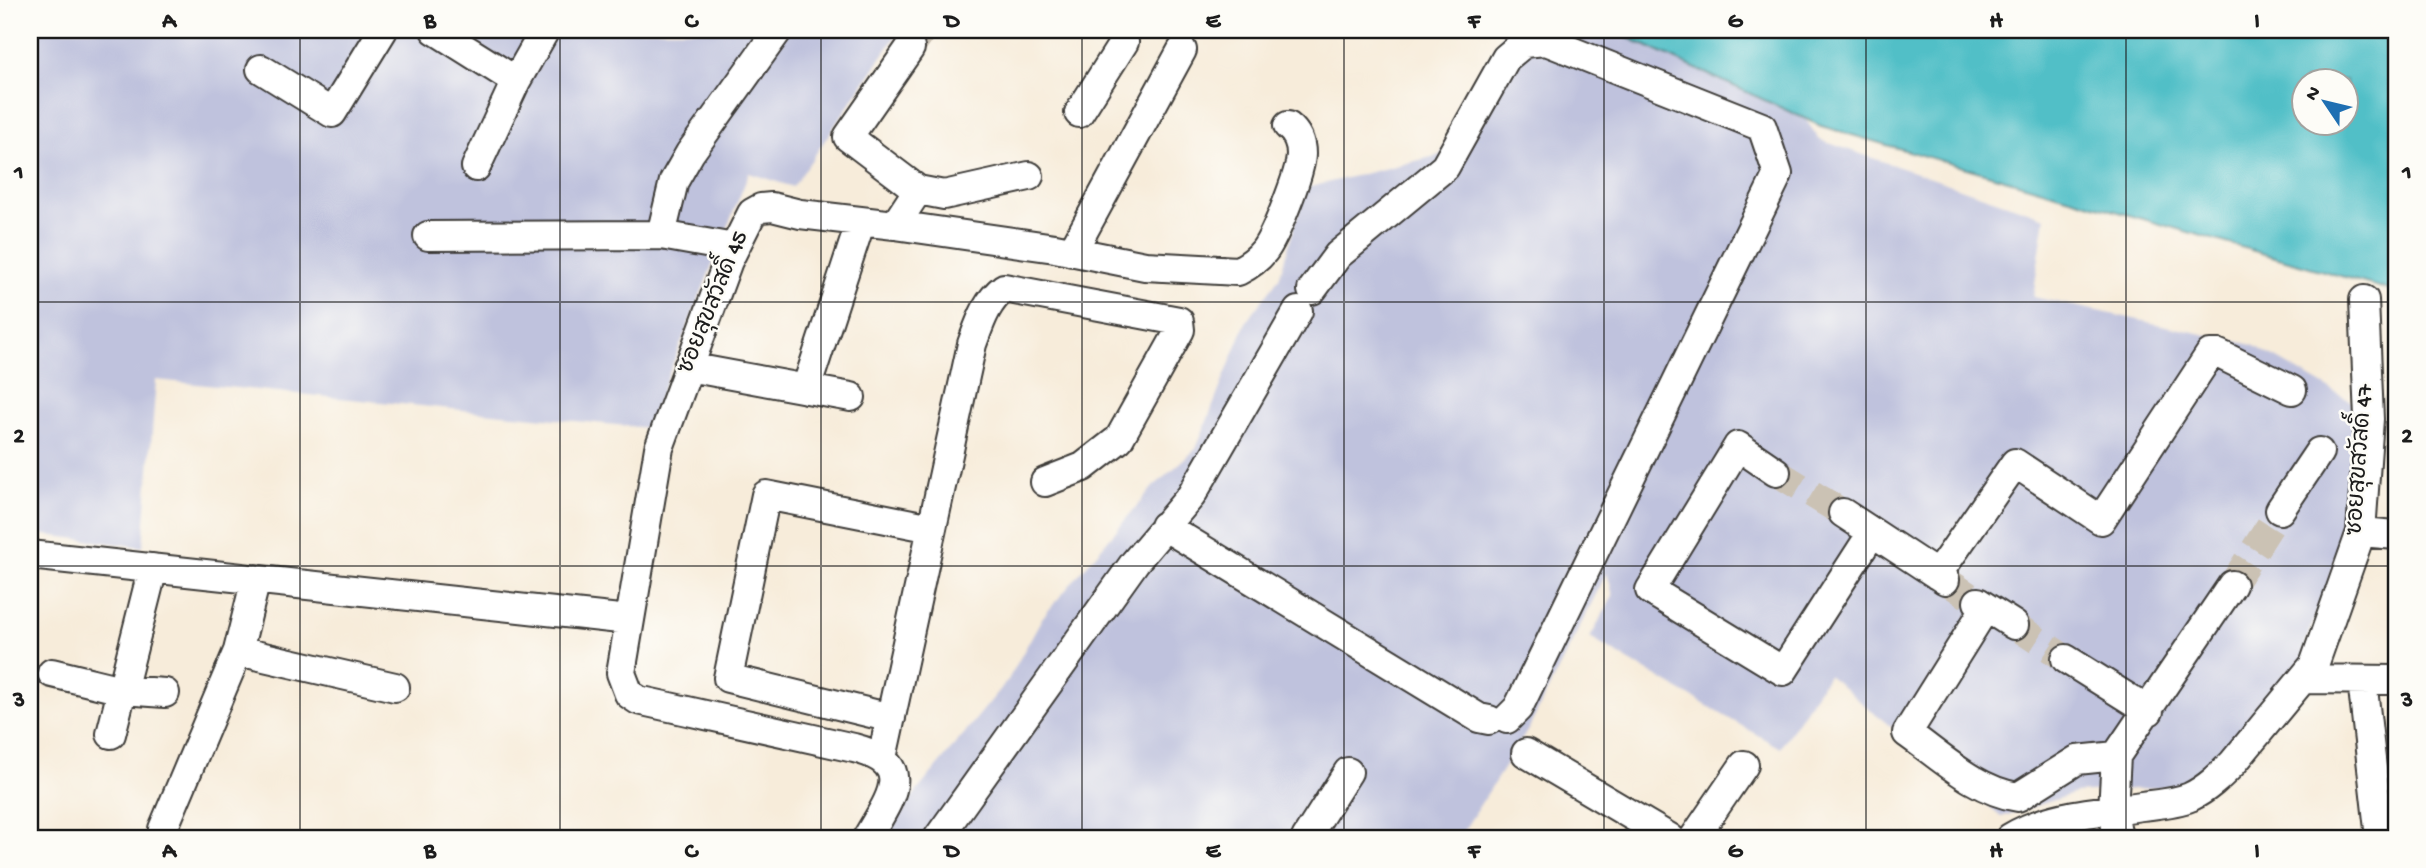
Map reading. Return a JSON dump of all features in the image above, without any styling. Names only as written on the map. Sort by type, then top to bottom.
[{"type":"street","points":[[261,69],[332,113],[383,30]]},
{"type":"street","points":[[435,30],[516,81]]},
{"type":"street","points":[[476,167],[516,81],[545,30]]},
{"type":"street","points":[[661,235],[674,181],[690,153],[778,30]]},
{"type":"street","points":[[950,834],[1135,562],[1164,526],[1191,496],[1305,301],[1338,255],[1445,166],[1506,58],[1524,43],[1546,41],[1762,127],[1778,174],[1518,708],[1498,719],[1479,718],[1164,526]]},
{"type":"street","points":[[1079,113],[1124,42]]},
{"type":"street","points":[[910,48],[848,136],[918,190],[944,195],[1028,176]]},
{"type":"street","points":[[1072,252],[1182,50]]},
{"type":"street","name":"ซอยสุขสวัสดิ์ 45","points":[[882,758],[854,748],[638,700],[629,694],[621,673],[659,448],[734,248],[752,213],[761,208],[772,207],[800,214],[895,225],[1072,252],[1144,266],[1238,271],[1249,266],[1264,251],[1273,234],[1301,157],[1300,142],[1295,131],[1287,126]]},
{"type":"street","points":[[895,225],[918,190]]},
{"type":"street","points":[[806,389],[861,221]]},
{"type":"street","points":[[428,236],[661,235],[734,248]]},
{"type":"street","points":[[867,838],[892,793],[896,777],[882,758],[972,344],[994,296],[1004,288],[1179,321],[1180,330],[1119,439],[1083,467],[1045,482]]},
{"type":"street","name":"ซอยสุขสวัสดิ์ 47","points":[[2010,838],[2034,825],[2063,817],[2175,802],[2203,790],[2233,763],[2314,665],[2361,532],[2369,419],[2364,300]]},
{"type":"street","points":[[1843,513],[1941,577],[2015,463],[2101,520],[2210,354],[2219,354],[2292,390]]},
{"type":"street","points":[[688,367],[851,397]]},
{"type":"street","points":[[1776,472],[1738,446],[1650,590],[1783,671],[1872,533]]},
{"type":"street","points":[[2280,510],[2319,452]]},
{"type":"street","points":[[891,718],[728,678],[766,495],[932,528]]},
{"type":"street","points":[[2361,532],[2396,535]]},
{"type":"street","points":[[30,555],[629,620]]},
{"type":"street","points":[[111,734],[153,568]]},
{"type":"street","points":[[162,838],[163,829],[238,651],[256,579]]},
{"type":"street","points":[[2118,838],[2113,810],[2116,756],[2232,585]]},
{"type":"street","points":[[2014,625],[1982,604],[1907,733],[1972,779],[2006,795],[2018,797],[2077,760],[2116,756]]},
{"type":"street","points":[[238,651],[395,687]]},
{"type":"street","points":[[2066,659],[2149,711]]},
{"type":"street","points":[[52,673],[122,690],[165,693]]},
{"type":"street","points":[[2302,679],[2396,680]]},
{"type":"street","points":[[2362,680],[2380,838]]},
{"type":"street","points":[[1527,753],[1670,838]]},
{"type":"street","points":[[1694,838],[1744,765]]},
{"type":"street","points":[[1307,838],[1348,772]]},
{"type":"shaded area","points":[[30,30],[900,30],[793,187],[749,173],[647,428],[156,380],[143,547],[30,533]]},
{"type":"shaded area","points":[[1504,30],[1611,30],[1805,119],[1820,140],[2045,217],[2033,297],[2253,345],[2359,406],[2355,478],[2328,585],[2305,644],[2316,651],[2193,785],[2076,793],[2001,817],[1828,675],[1780,748],[1590,638],[1613,596],[1607,572],[1529,728],[1459,838],[882,838],[886,829],[1008,680],[1042,618],[1153,487],[1196,449],[1246,322],[1279,278],[1306,188],[1440,155]]},
{"type":"water","points":[[1611,30],[2396,30],[2396,292],[1821,126]]},
{"type":"tunnel","points":[[910,48],[923,30]]},
{"type":"tunnel","points":[[1776,472],[1843,513]]},
{"type":"tunnel","points":[[2232,585],[2280,510]]},
{"type":"tunnel","points":[[1945,580],[1978,602]]},
{"type":"tunnel","points":[[2014,625],[2066,659]]}]
